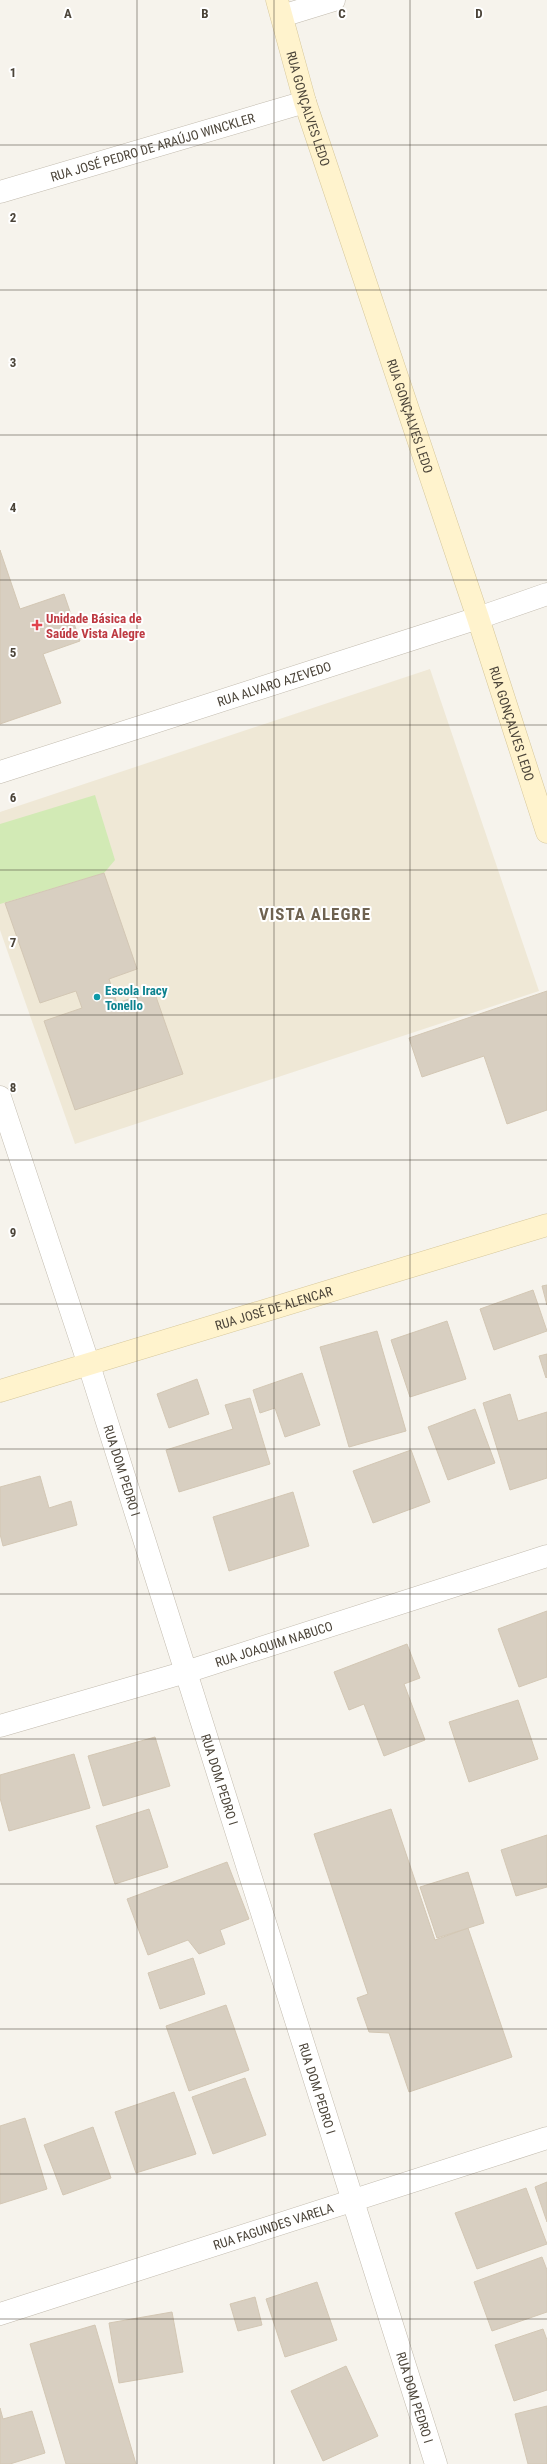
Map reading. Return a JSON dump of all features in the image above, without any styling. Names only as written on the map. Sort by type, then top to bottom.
[{"type":"street","points":[[279,8],[334,0]]},
{"type":"street","name":"RUA GONÇALVES LEDO","points":[[279,8],[305,102],[478,618],[547,832]]},
{"type":"street","name":"RUA JOSÉ PEDRO DE ARAÚJO WINCKLER","points":[[0,192],[305,102]]},
{"type":"street","name":"RUA ALVARO AZEVEDO","points":[[0,772],[478,618],[547,594]]},
{"type":"street","name":"RUA DOM PEDRO I","points":[[0,1097],[89,1365],[354,2200],[436,2464]]},
{"type":"street","name":"RUA JOSÉ DE ALENCAR","points":[[0,1391],[547,1225]]},
{"type":"street","name":"RUA JOAQUIM NABUCO","points":[[0,1726],[186,1672],[547,1556]]},
{"type":"street","name":"RUA FAGUNDES VARELA","points":[[0,2314],[547,2138]]},
{"type":"shaded area","points":[[430,669],[539,991],[75,1144],[0,930],[0,812]]},
{"type":"green space","points":[[95,795],[115,860],[104,873],[0,904],[0,824]]},
{"type":"building","name":"Unidade Básica de Saúde Vista Alegre","points":[[0,550],[20,609],[64,594],[80,641],[43,654],[61,703],[0,724]]},
{"type":"building","name":"Escola Iracy Tonello","points":[[104,873],[137,969],[109,979],[117,1003],[154,991],[183,1074],[75,1110],[44,1021],[82,1008],[76,991],[40,1003],[5,903]]},
{"type":"building","points":[[547,991],[547,1110],[507,1124],[484,1056],[422,1077],[409,1038]]},
{"type":"building","points":[[547,1285],[547,1305],[542,1286]]},
{"type":"building","points":[[533,1290],[547,1331],[494,1350],[480,1309]]},
{"type":"building","points":[[447,1321],[466,1379],[410,1397],[391,1340]]},
{"type":"building","points":[[377,1331],[406,1431],[349,1447],[320,1347]]},
{"type":"building","points":[[547,1354],[547,1377],[546,1378],[539,1356]]},
{"type":"building","points":[[302,1373],[320,1425],[285,1437],[275,1408],[260,1413],[253,1390]]},
{"type":"building","points":[[197,1379],[209,1414],[169,1428],[157,1394]]},
{"type":"building","points":[[510,1394],[518,1421],[547,1412],[547,1478],[510,1490],[483,1403]]},
{"type":"building","points":[[250,1398],[270,1464],[179,1492],[166,1450],[233,1429],[225,1405]]},
{"type":"building","points":[[475,1409],[495,1463],[448,1480],[428,1427]]},
{"type":"building","points":[[411,1450],[430,1502],[373,1523],[353,1471]]},
{"type":"building","points":[[40,1476],[49,1508],[71,1501],[77,1525],[3,1546],[0,1534],[0,1487]]},
{"type":"building","points":[[293,1492],[309,1546],[229,1571],[213,1517]]},
{"type":"building","points":[[547,1611],[547,1677],[519,1687],[498,1629]]},
{"type":"building","points":[[407,1644],[420,1678],[404,1684],[425,1740],[384,1756],[364,1704],[349,1710],[334,1672]]},
{"type":"building","points":[[518,1700],[538,1759],[469,1782],[449,1722]]},
{"type":"building","points":[[155,1737],[170,1786],[103,1806],[88,1756]]},
{"type":"building","points":[[74,1754],[90,1808],[9,1831],[0,1798],[0,1775]]},
{"type":"building","points":[[149,1809],[168,1867],[115,1884],[96,1826]]},
{"type":"building","points":[[391,1809],[435,1940],[468,1928],[512,2057],[409,2092],[389,2033],[369,2032],[357,1998],[368,1994],[314,1834]]},
{"type":"building","points":[[547,1835],[547,1887],[516,1896],[501,1850]]},
{"type":"building","points":[[227,1862],[249,1919],[220,1930],[225,1944],[199,1954],[188,1940],[148,1955],[127,1899]]},
{"type":"building","points":[[468,1872],[484,1923],[437,1938],[420,1887]]},
{"type":"building","points":[[193,1958],[205,1994],[160,2009],[148,1973]]},
{"type":"building","points":[[226,2005],[249,2070],[189,2091],[166,2026]]},
{"type":"building","points":[[245,2078],[266,2135],[213,2154],[192,2097]]},
{"type":"building","points":[[174,2092],[196,2154],[136,2173],[115,2112]]},
{"type":"building","points":[[25,2118],[47,2189],[0,2204],[0,2126]]},
{"type":"building","points":[[93,2127],[111,2178],[63,2195],[44,2145]]},
{"type":"building","points":[[547,2182],[547,2222],[535,2187]]},
{"type":"building","points":[[526,2188],[547,2244],[477,2269],[455,2213]]},
{"type":"building","points":[[542,2257],[547,2270],[547,2312],[492,2331],[474,2282]]},
{"type":"building","points":[[317,2282],[337,2340],[285,2357],[266,2299]]},
{"type":"building","points":[[255,2297],[262,2325],[238,2331],[230,2304]]},
{"type":"building","points":[[172,2312],[183,2372],[119,2383],[109,2323]]},
{"type":"building","points":[[95,2325],[136,2464],[66,2464],[30,2344]]},
{"type":"building","points":[[543,2329],[547,2340],[547,2390],[514,2401],[495,2345]]},
{"type":"building","points":[[346,2366],[378,2436],[323,2461],[291,2391]]},
{"type":"building","points":[[547,2406],[547,2464],[528,2464],[515,2414]]},
{"type":"building","points":[[0,2408],[3,2419],[32,2411],[45,2453],[10,2464],[0,2464]]},
{"type":"place","name":"Unidade Básica de Saúde Vista Alegre","points":[[37,625]]},
{"type":"place","name":"Escola Iracy Tonello","points":[[97,997]]},
{"type":"district","name":"VISTA ALEGRE","points":[[315,914]]}]
